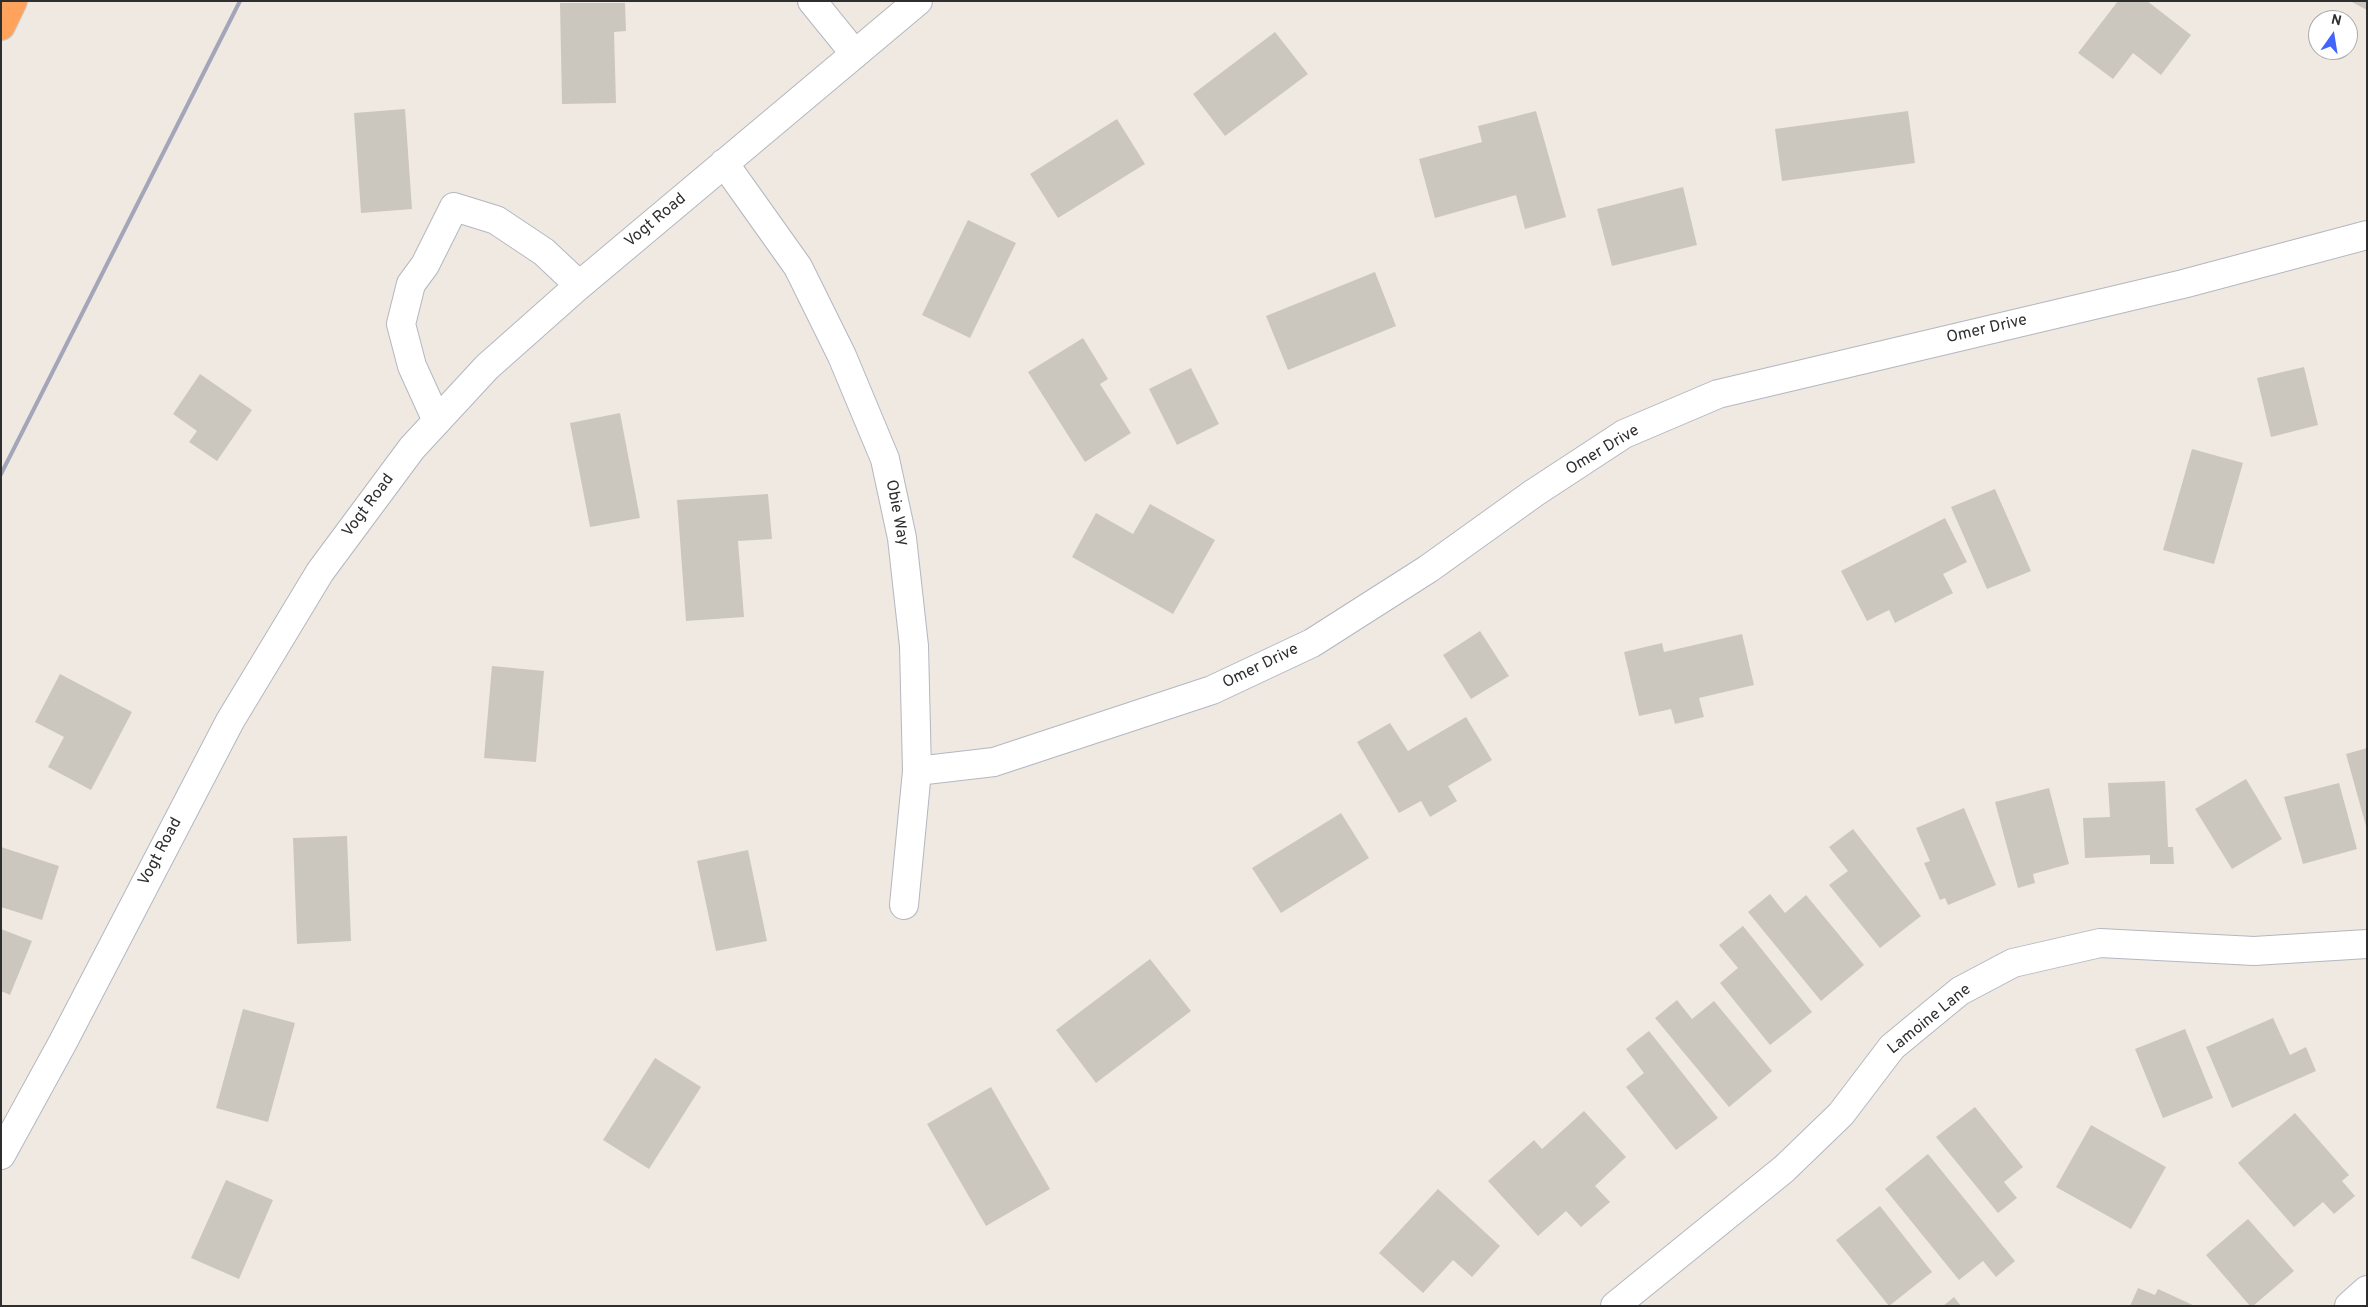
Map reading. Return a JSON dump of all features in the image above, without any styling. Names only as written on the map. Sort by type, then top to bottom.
[{"type":"highway","points":[[1,26],[13,1]]},
{"type":"street","points":[[812,1],[855,54]]},
{"type":"street","name":"Vogt Road","points":[[1,1155],[63,1042],[230,721],[320,572],[412,448],[487,367],[579,285],[918,1]]},
{"type":"street","name":"Obie Way","points":[[724,163],[798,266],[842,356],[885,459],[902,538],[914,646],[917,771],[904,905]]},
{"type":"street","points":[[437,421],[412,366],[401,324],[412,284],[425,265],[454,207],[496,220],[544,252],[579,285]]},
{"type":"street","name":"Omer Drive","points":[[917,771],[994,762],[1212,690],[1312,642],[1428,569],[1534,493],[1624,434],[1718,394],[2173,286],[2367,235]]},
{"type":"street","name":"Lamoine Lane","points":[[1615,1306],[1784,1169],[1841,1114],[1892,1047],[1960,991],[2013,963],[2100,943],[2254,951],[2367,944]]},
{"type":"street","points":[[2349,1306],[2367,1290]]},
{"type":"building","points":[[2118,1],[2147,1],[2191,35],[2161,75],[2133,53],[2113,79],[2078,53]]},
{"type":"building","points":[[2350,1],[2367,1],[2367,10]]},
{"type":"building","points":[[560,3],[625,3],[626,31],[614,32],[616,103],[562,104]]},
{"type":"building","points":[[1275,32],[1308,74],[1225,136],[1193,94]]},
{"type":"building","points":[[405,109],[412,209],[361,213],[354,113]]},
{"type":"building","points":[[1536,111],[1566,217],[1525,229],[1516,195],[1435,218],[1419,159],[1482,142],[1478,126]]},
{"type":"building","points":[[1908,111],[1915,163],[1782,181],[1775,129]]},
{"type":"building","points":[[1117,119],[1145,164],[1058,218],[1030,174]]},
{"type":"building","points":[[1683,187],[1697,245],[1612,266],[1597,209]]},
{"type":"building","points":[[968,220],[1016,243],[970,338],[922,315]]},
{"type":"building","points":[[1375,272],[1396,326],[1288,370],[1266,316]]},
{"type":"building","points":[[1083,338],[1108,379],[1100,384],[1131,433],[1085,462],[1028,372]]},
{"type":"building","points":[[2304,367],[2318,425],[2271,437],[2257,378]]},
{"type":"building","points":[[1191,368],[1219,424],[1177,445],[1149,389]]},
{"type":"building","points":[[200,374],[252,410],[217,461],[189,442],[197,431],[173,414]]},
{"type":"building","points":[[620,413],[640,518],[590,527],[570,423]]},
{"type":"building","points":[[2192,449],[2243,463],[2214,564],[2163,550]]},
{"type":"building","points":[[1995,489],[2031,571],[1987,589],[1951,507]]},
{"type":"building","points":[[768,494],[772,539],[738,541],[744,617],[686,621],[677,500]]},
{"type":"building","points":[[1150,504],[1215,540],[1173,614],[1072,557],[1096,513],[1133,534]]},
{"type":"building","points":[[1945,518],[1967,562],[1943,574],[1953,593],[1895,623],[1889,610],[1867,621],[1841,571]]},
{"type":"building","points":[[1480,631],[1509,676],[1471,699],[1443,655]]},
{"type":"building","points":[[1742,634],[1754,685],[1699,698],[1704,717],[1675,724],[1671,709],[1639,716],[1624,652],[1662,643],[1664,652]]},
{"type":"building","points":[[492,666],[544,671],[536,762],[484,758]]},
{"type":"building","points":[[60,674],[132,712],[91,790],[48,767],[64,737],[35,722]]},
{"type":"building","points":[[1466,717],[1492,760],[1448,786],[1457,801],[1430,817],[1421,801],[1399,813],[1357,742],[1390,723],[1408,751]]},
{"type":"building","points":[[2367,748],[2367,825],[2366,826],[2346,754]]},
{"type":"building","points":[[2246,779],[2282,839],[2232,869],[2195,809]]},
{"type":"building","points":[[2165,781],[2168,847],[2173,847],[2174,864],[2150,864],[2150,855],[2085,858],[2083,818],[2110,817],[2108,783]]},
{"type":"building","points":[[2339,783],[2357,849],[2303,864],[2284,797]]},
{"type":"building","points":[[2049,788],[2069,864],[2033,874],[2035,883],[2018,888],[1995,802]]},
{"type":"building","points":[[1964,808],[1996,885],[1948,905],[1945,898],[1940,900],[1924,863],[1930,861],[1916,828]]},
{"type":"building","points":[[1341,813],[1369,858],[1281,913],[1252,868]]},
{"type":"building","points":[[1853,829],[1921,916],[1880,948],[1829,885],[1848,871],[1829,847]]},
{"type":"building","points":[[347,836],[351,941],[297,944],[293,838]]},
{"type":"building","points":[[1,847],[59,866],[42,920],[1,907]]},
{"type":"building","points":[[748,850],[767,941],[716,951],[697,861]]},
{"type":"building","points":[[1770,894],[1785,913],[1806,895],[1864,965],[1821,1001],[1748,912]]},
{"type":"building","points":[[1743,926],[1812,1012],[1770,1045],[1720,983],[1738,968],[1719,945]]},
{"type":"building","points":[[1,929],[32,941],[10,995],[1,991]]},
{"type":"building","points":[[1150,959],[1191,1011],[1096,1083],[1056,1030]]},
{"type":"building","points":[[1677,1000],[1692,1019],[1714,1001],[1772,1071],[1729,1107],[1655,1018]]},
{"type":"building","points":[[243,1009],[295,1023],[268,1122],[216,1108]]},
{"type":"building","points":[[2273,1018],[2290,1055],[2306,1047],[2316,1071],[2232,1108],[2206,1047]]},
{"type":"building","points":[[2185,1029],[2213,1098],[2163,1118],[2135,1049]]},
{"type":"building","points":[[1649,1031],[1718,1118],[1676,1150],[1626,1087],[1644,1073],[1626,1049]]},
{"type":"building","points":[[655,1058],[701,1087],[649,1169],[603,1140]]},
{"type":"building","points":[[991,1087],[1050,1189],[986,1226],[927,1124]]},
{"type":"building","points":[[1975,1107],[2023,1167],[2004,1182],[2017,1198],[1998,1213],[1936,1137]]},
{"type":"building","points":[[1584,1111],[1626,1157],[1595,1186],[1610,1202],[1581,1227],[1566,1211],[1538,1236],[1488,1181],[1534,1140],[1542,1149]]},
{"type":"building","points":[[2295,1113],[2349,1175],[2342,1181],[2355,1196],[2334,1214],[2323,1202],[2294,1227],[2238,1163]]},
{"type":"building","points":[[2091,1125],[2166,1167],[2131,1229],[2056,1187]]},
{"type":"building","points":[[1928,1154],[2015,1261],[1996,1277],[1983,1261],[1959,1280],[1885,1189]]},
{"type":"building","points":[[226,1180],[273,1200],[239,1279],[191,1258]]},
{"type":"building","points":[[1438,1189],[1500,1246],[1472,1277],[1453,1260],[1423,1293],[1379,1253]]},
{"type":"building","points":[[1880,1206],[1932,1272],[1889,1306],[1836,1240]]},
{"type":"building","points":[[2248,1219],[2294,1271],[2253,1306],[2250,1306],[2206,1255]]},
{"type":"building","points":[[2138,1288],[2155,1295],[2158,1289],[2195,1306],[2130,1306]]},
{"type":"building","points":[[1954,1297],[1961,1306],[1943,1306]]},
{"type":"railway","points":[[1,474],[240,1]]}]
